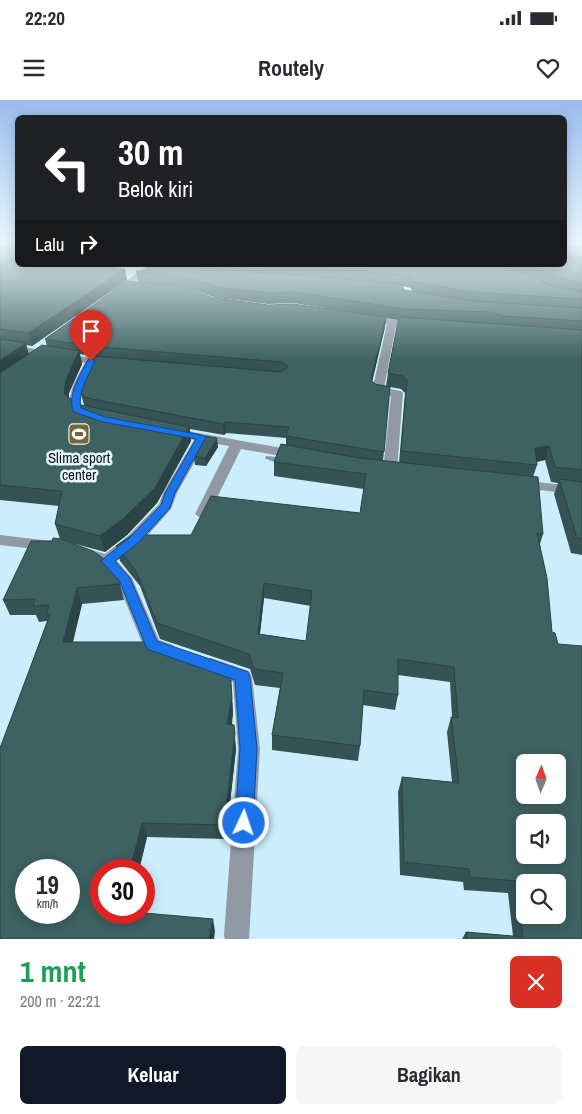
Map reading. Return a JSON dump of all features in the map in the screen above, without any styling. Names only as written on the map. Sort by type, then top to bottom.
[{"type":"street","points":[[110,296],[130,282]]},
{"type":"street","points":[[125,285],[145,287]]},
{"type":"street","points":[[352,316],[431,327]]},
{"type":"street","points":[[374,468],[395,471],[397,393],[378,391],[392,323]]},
{"type":"street","points":[[0,346],[45,351],[95,361],[77,394],[76,407],[85,414],[103,419]]},
{"type":"street","points":[[29,363],[45,351]]},
{"type":"street","points":[[157,429],[312,458]]},
{"type":"street","points":[[107,561],[134,540],[166,506],[170,493],[202,437]]},
{"type":"street","points":[[202,514],[237,444]]},
{"type":"street","points":[[505,482],[582,491]]},
{"type":"street","points":[[0,540],[76,550],[107,561],[124,578],[152,645],[242,677],[249,749],[237,935]]},
{"type":"building","points":[[0,282],[105,282],[28,333],[0,329]]},
{"type":"building","points":[[125,282],[183,287],[213,298],[268,305],[293,304],[386,317],[371,380],[375,384],[390,387],[384,452],[286,436],[289,427],[225,422],[223,424],[87,398],[81,394],[82,384],[94,356],[281,372],[287,368],[287,365],[281,362],[89,346],[45,339]]},
{"type":"building","points":[[201,282],[380,282],[402,284],[404,290],[472,301],[582,308],[582,321],[502,316],[490,312],[404,309],[293,292],[268,293],[216,287]]},
{"type":"building","points":[[415,282],[543,282],[552,286],[582,292],[582,299],[472,292]]},
{"type":"building","points":[[399,317],[582,330],[582,470],[555,467],[549,446],[535,448],[537,465],[401,451],[407,380],[403,376],[388,373]]},
{"type":"building","points":[[0,339],[26,343],[0,361]]},
{"type":"building","points":[[42,345],[79,351],[66,380],[64,393],[76,404],[189,427],[155,488],[123,519],[100,536],[55,524],[62,491],[0,485],[0,373]]},
{"type":"building","points":[[205,436],[217,438],[205,458],[194,456]]},
{"type":"building","points":[[281,444],[359,458],[538,477],[543,534],[537,533],[547,578],[552,632],[555,633],[558,644],[582,646],[582,939],[467,939],[466,932],[523,937],[521,924],[566,924],[566,874],[516,874],[516,881],[470,877],[469,869],[404,862],[402,777],[459,783],[451,717],[458,718],[454,667],[398,659],[398,695],[364,690],[360,746],[272,735],[283,673],[254,669],[249,654],[157,623],[136,571],[116,546],[132,535],[191,535],[211,496],[360,513],[366,474],[274,462]],"holes":[[[264,583],[312,591],[306,641],[258,634]]]},
{"type":"building","points":[[559,479],[582,482],[582,539],[577,538]]},
{"type":"building","points":[[53,538],[61,539],[93,551],[105,560],[120,584],[77,588],[63,642],[149,642],[149,639],[230,668],[232,698],[227,724],[234,725],[235,734],[224,825],[142,823],[133,859],[90,859],[90,924],[155,924],[155,914],[213,919],[209,939],[0,939],[0,748],[50,615],[46,615],[49,605],[33,606],[35,599],[3,600],[31,541],[52,541]]},
{"type":"waterway","points":[[269,458],[287,460]]},
{"type":"place","name":"Slima sport center","points":[[79,434]]},
{"type":"route","points":[[91,361],[83,376],[77,394],[75,402],[78,410],[103,419],[202,437],[170,493],[166,506],[134,540],[107,561],[124,578],[152,645],[242,677],[249,749],[244,823]]}]
